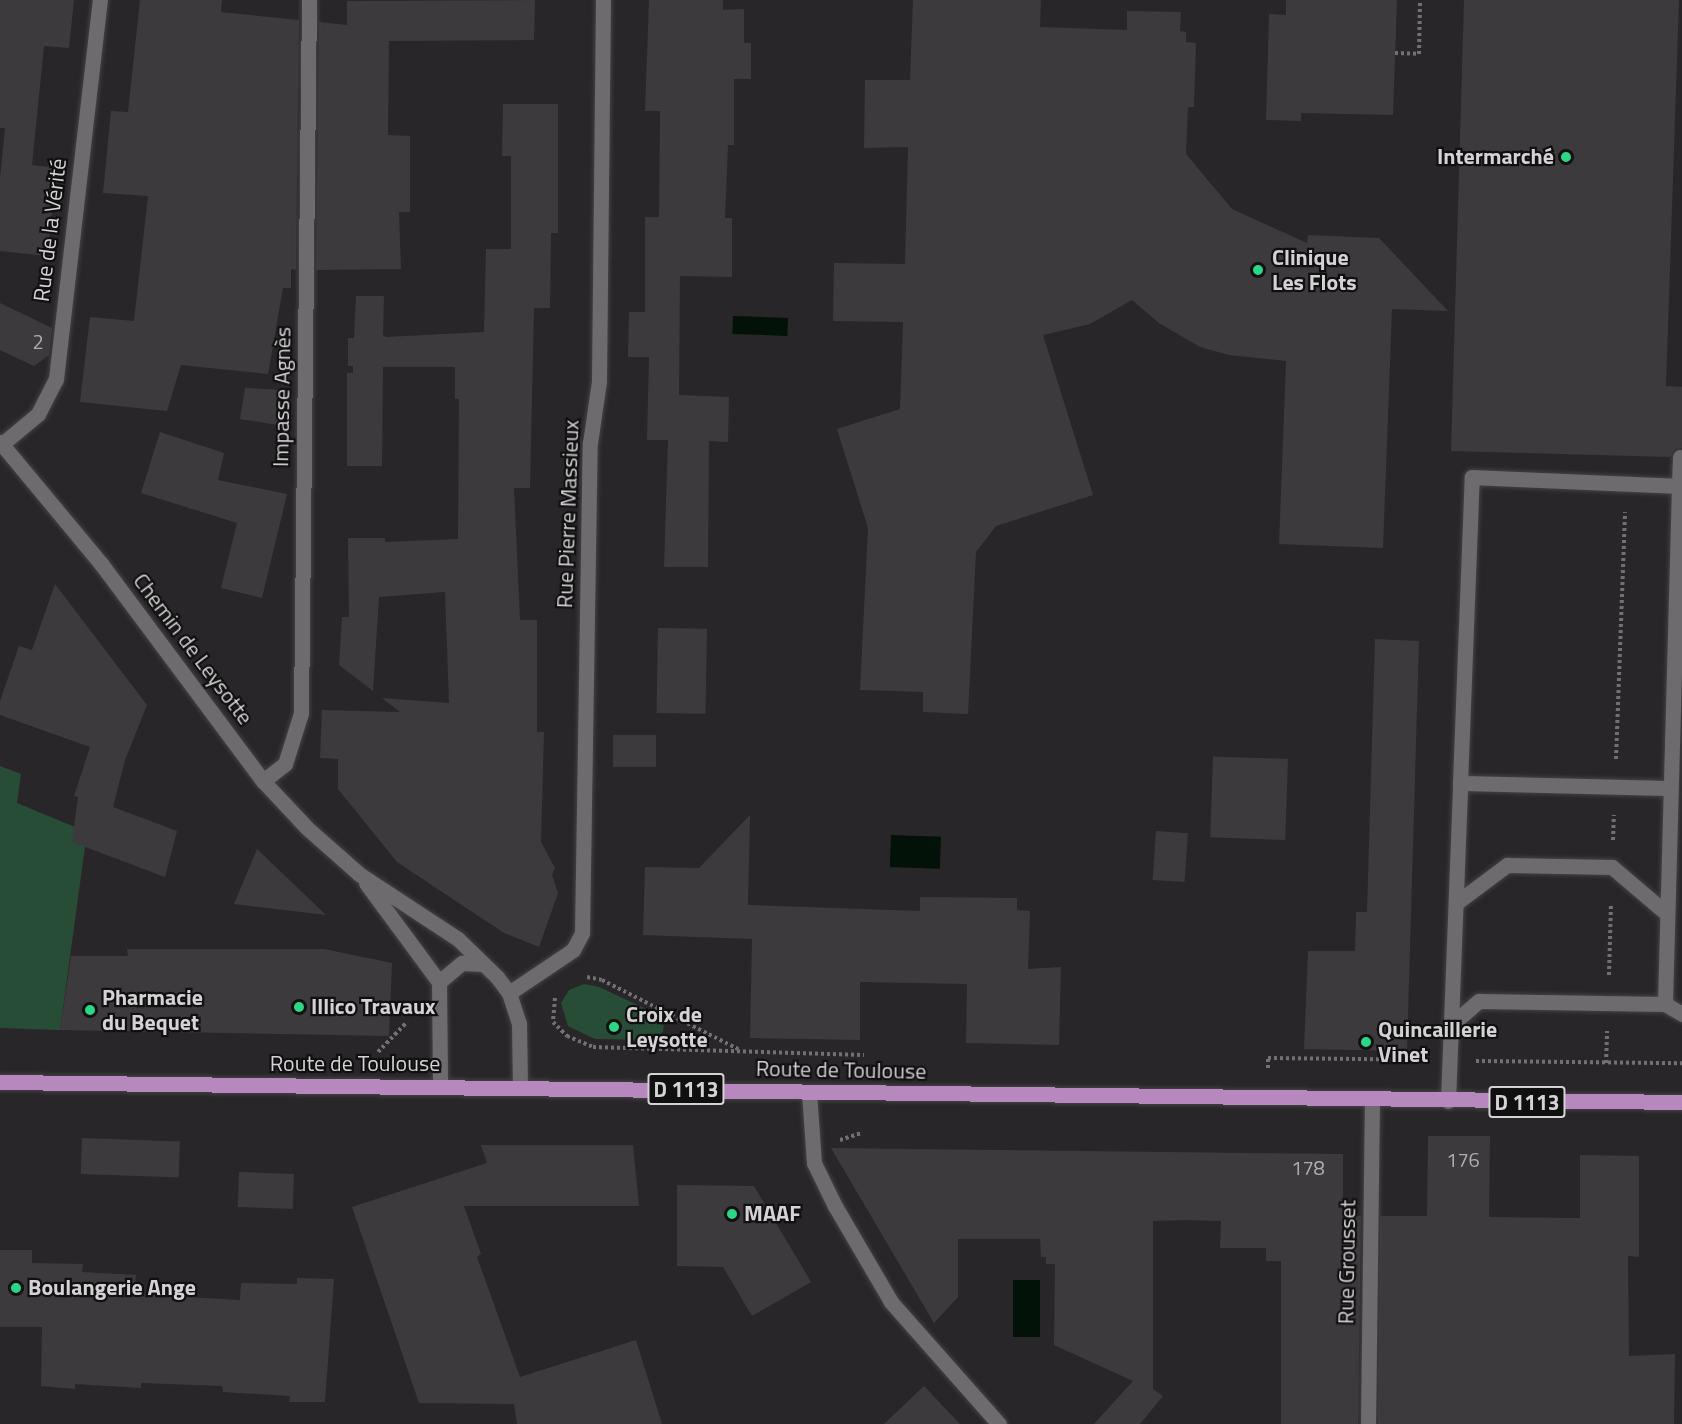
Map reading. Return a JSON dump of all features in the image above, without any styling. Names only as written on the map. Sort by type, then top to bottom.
[{"type":"main road","name":"Route de Toulouse","points":[[0,1082],[324,1089],[520,1086],[1372,1100],[1682,1102]]},
{"type":"street","name":"Rue de la Vérité","points":[[1,443],[38,414],[56,380],[100,0]]},
{"type":"street","name":"Impasse Agnès","points":[[263,781],[285,764],[301,712],[309,0]]},
{"type":"street","name":"Rue Pierre Massieux","points":[[509,993],[573,950],[582,933],[590,443],[599,381],[603,0]]},
{"type":"street","name":"Chemin de Leysotte","points":[[1,443],[102,565],[263,781],[306,828],[359,874],[458,939],[509,993],[519,1023],[520,1086]]},
{"type":"street","points":[[1665,1004],[1680,457]]},
{"type":"street","points":[[1448,1101],[1472,477],[1678,486]]},
{"type":"street","points":[[1460,783],[1670,788]]},
{"type":"street","points":[[1456,903],[1507,865],[1612,867],[1666,913]]},
{"type":"street","name":"Chemin de Leysotte","points":[[359,874],[439,981]]},
{"type":"street","points":[[440,1086],[439,981],[462,963],[483,964]]},
{"type":"street","points":[[1451,1025],[1479,1001],[1665,1004],[1682,1014]]},
{"type":"street","points":[[809,1092],[814,1163],[835,1206],[891,1302],[999,1424]]},
{"type":"street","name":"Rue Grousset","points":[[1368,1424],[1372,1100]]},
{"type":"path","points":[[1395,53],[1419,54],[1420,0]]},
{"type":"path","points":[[1605,482],[1625,505],[1606,1063]]},
{"type":"path","points":[[580,978],[602,980],[738,1049]]},
{"type":"path","points":[[556,996],[553,1022],[567,1036],[594,1047],[864,1054]]},
{"type":"path","points":[[378,1052],[407,1022]]},
{"type":"green space","points":[[0,766],[21,774],[17,803],[87,832],[60,1030],[0,1028]]},
{"type":"green space","points":[[584,984],[599,987],[659,1015],[664,1020],[663,1032],[654,1040],[595,1039],[568,1026],[561,1003],[569,990]]},
{"type":"shaded area","points":[[733,316],[788,318],[787,336],[732,334]]},
{"type":"shaded area","points":[[891,835],[941,837],[940,869],[890,867]]},
{"type":"shaded area","points":[[1013,1280],[1040,1280],[1040,1337],[1013,1337]]},
{"type":"building","points":[[0,0],[74,0],[69,48],[44,46],[32,165],[57,168],[47,256],[0,251],[0,178],[5,128],[0,128]]},
{"type":"building","points":[[140,0],[222,0],[221,12],[299,20],[296,270],[291,269],[291,288],[283,288],[268,374],[181,365],[167,411],[80,402],[90,317],[134,321],[148,196],[103,193],[111,111],[128,112]]},
{"type":"building","points":[[535,0],[534,40],[389,41],[388,135],[410,136],[410,212],[399,212],[401,269],[316,270],[319,22],[347,25],[347,1]]},
{"type":"building","points":[[649,0],[723,0],[723,10],[744,9],[744,43],[751,43],[751,79],[734,79],[734,145],[728,145],[725,218],[732,218],[732,277],[680,276],[679,395],[729,397],[728,442],[709,441],[708,567],[664,567],[668,440],[647,440],[649,357],[628,357],[629,312],[645,312],[645,217],[659,217],[660,111],[645,111]]},
{"type":"building","points":[[913,0],[1041,0],[1040,27],[1127,30],[1127,11],[1181,12],[1180,31],[1186,32],[1186,42],[1196,43],[1194,107],[1188,107],[1186,154],[1232,209],[1307,243],[1308,235],[1379,238],[1448,311],[1392,309],[1383,548],[1279,544],[1286,361],[1229,355],[1200,347],[1159,323],[1132,300],[1090,324],[1043,335],[1093,495],[996,526],[976,552],[968,714],[923,712],[923,692],[860,690],[868,528],[837,429],[900,409],[903,322],[833,321],[834,263],[905,264],[908,147],[864,148],[865,80],[910,80]]},
{"type":"building","points":[[1286,0],[1397,0],[1393,115],[1301,113],[1301,121],[1266,120],[1269,14],[1286,15]]},
{"type":"building","name":"Intermarché","points":[[1464,0],[1679,0],[1666,386],[1682,387],[1682,448],[1675,449],[1670,457],[1451,451]]},
{"type":"building","points":[[503,104],[558,104],[558,233],[551,233],[550,308],[534,308],[530,488],[514,488],[520,620],[537,620],[537,732],[544,732],[541,842],[555,868],[552,875],[558,893],[539,947],[504,933],[397,862],[338,789],[338,759],[320,758],[322,710],[400,712],[382,698],[449,703],[445,592],[379,597],[373,691],[339,665],[342,617],[349,617],[348,538],[385,538],[385,542],[458,539],[459,399],[455,399],[455,367],[383,367],[382,466],[347,466],[347,373],[353,373],[353,366],[348,366],[348,338],[354,338],[356,296],[384,296],[383,335],[386,337],[484,332],[486,249],[511,249],[511,156],[502,156]]},
{"type":"building","points":[[0,303],[52,328],[49,355],[34,366],[0,350]]},
{"type":"building","points":[[245,388],[284,390],[285,426],[240,419]]},
{"type":"building","points":[[160,432],[224,453],[218,480],[287,494],[262,598],[221,588],[237,523],[141,493]]},
{"type":"building","points":[[55,584],[147,705],[125,760],[113,807],[177,831],[165,877],[72,842],[78,797],[74,796],[90,747],[0,715],[0,701],[19,646],[32,650]]},
{"type":"building","points":[[658,628],[707,629],[706,714],[657,713]]},
{"type":"building","points":[[1375,639],[1419,641],[1407,1051],[1304,1049],[1308,951],[1355,951],[1356,912],[1367,912]]},
{"type":"building","points":[[613,735],[656,735],[656,767],[613,767]]},
{"type":"building","points":[[1213,756],[1288,759],[1285,840],[1210,837]]},
{"type":"building","points":[[750,815],[748,905],[920,911],[920,897],[1017,898],[1017,910],[1030,911],[1028,969],[1061,967],[1059,1045],[966,1043],[967,984],[860,982],[860,1040],[750,1038],[752,939],[643,935],[645,867],[699,868]]},
{"type":"building","points":[[1156,831],[1188,833],[1185,882],[1153,880]]},
{"type":"building","points":[[257,849],[326,915],[234,904]]},
{"type":"building","points":[[127,949],[324,949],[392,963],[389,1036],[60,1030],[71,956],[128,956]]},
{"type":"building","points":[[1428,1136],[1490,1136],[1489,1217],[1580,1218],[1580,1155],[1639,1156],[1639,1257],[1628,1256],[1629,1356],[1675,1354],[1674,1424],[1378,1424],[1380,1216],[1427,1216]]},
{"type":"building","points":[[82,1138],[180,1141],[179,1177],[81,1174]]},
{"type":"building","points":[[481,1145],[633,1145],[639,1206],[464,1206],[481,1254],[477,1257],[520,1377],[636,1340],[662,1424],[517,1424],[514,1404],[419,1403],[352,1207],[487,1163]]},
{"type":"building","points":[[831,1148],[1343,1154],[1343,1216],[1361,1216],[1358,1424],[1281,1424],[1281,1261],[1266,1261],[1266,1248],[1220,1248],[1221,1221],[1187,1220],[1153,1221],[1153,1389],[1163,1396],[1140,1424],[1094,1424],[1133,1381],[1054,1345],[1055,1264],[1046,1264],[1046,1257],[1041,1257],[1040,1239],[958,1239],[958,1297],[934,1323]]},
{"type":"building","points":[[239,1172],[294,1174],[293,1209],[238,1207]]},
{"type":"building","points":[[677,1185],[754,1186],[811,1282],[752,1316],[723,1267],[677,1266]]},
{"type":"building","points":[[0,1250],[32,1250],[32,1263],[83,1264],[82,1272],[136,1275],[134,1294],[240,1300],[241,1283],[297,1284],[297,1278],[334,1279],[325,1402],[289,1402],[290,1396],[223,1392],[222,1386],[141,1383],[141,1388],[75,1384],[75,1389],[41,1386],[42,1327],[0,1327]]},
{"type":"building","points":[[924,1386],[960,1424],[884,1424]]},
{"type":"place","name":"Intermarché","points":[[1566,157]]},
{"type":"place","name":"Clinique Les Flots","points":[[1258,270]]},
{"type":"place","name":"Illico Travaux","points":[[299,1007]]},
{"type":"place","name":"Pharmacie du Bequet","points":[[90,1010]]},
{"type":"place","name":"Croix de Leysotte","points":[[614,1027]]},
{"type":"place","name":"Quincaillerie Vinet","points":[[1366,1042]]},
{"type":"place","name":"MAAF","points":[[732,1214]]},
{"type":"place","name":"Boulangerie Ange","points":[[16,1288]]}]
